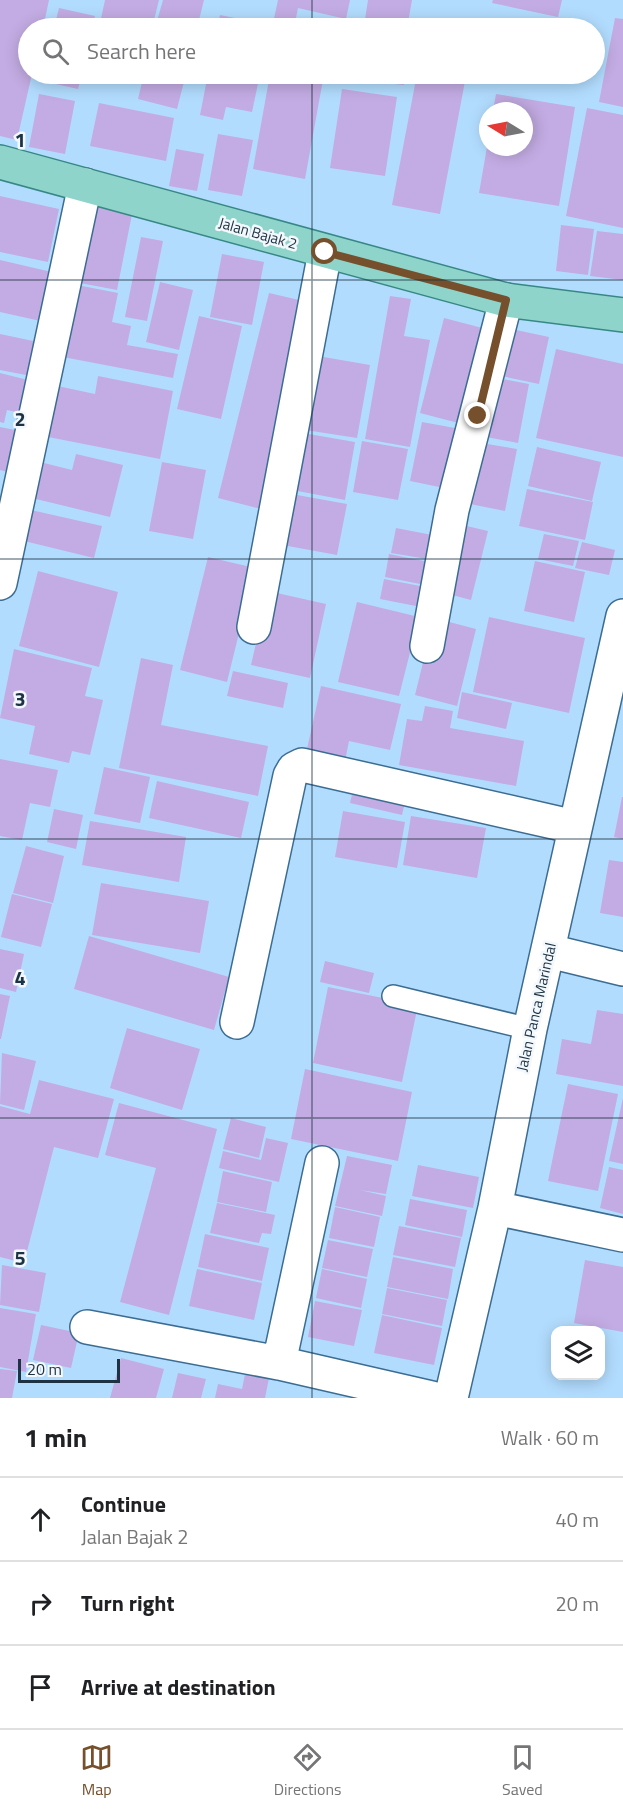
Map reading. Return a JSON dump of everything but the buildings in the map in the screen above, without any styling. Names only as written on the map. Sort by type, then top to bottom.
[{"type":"main road","name":"Jalan Bajak 2","points":[[0,162],[506,300],[623,315]]},
{"type":"street","points":[[0,583],[85,185]]},
{"type":"street","points":[[254,627],[325,252]]},
{"type":"street","points":[[427,646],[452,510],[506,300]]},
{"type":"street","name":"Jalan Panca Marindal","points":[[451,1398],[495,1208],[530,1029],[575,827],[610,727],[623,616]]},
{"type":"street","points":[[237,1022],[290,776],[294,769],[302,765],[575,827]]},
{"type":"street","points":[[549,951],[623,969]]},
{"type":"street","points":[[279,1363],[322,1163]]},
{"type":"street","points":[[495,1208],[623,1235]]},
{"type":"street","points":[[87,1327],[279,1363],[432,1398]]},
{"type":"lane","points":[[393,996],[530,1029]]},
{"type":"route","points":[[325,252],[506,300],[478,416]]}]
